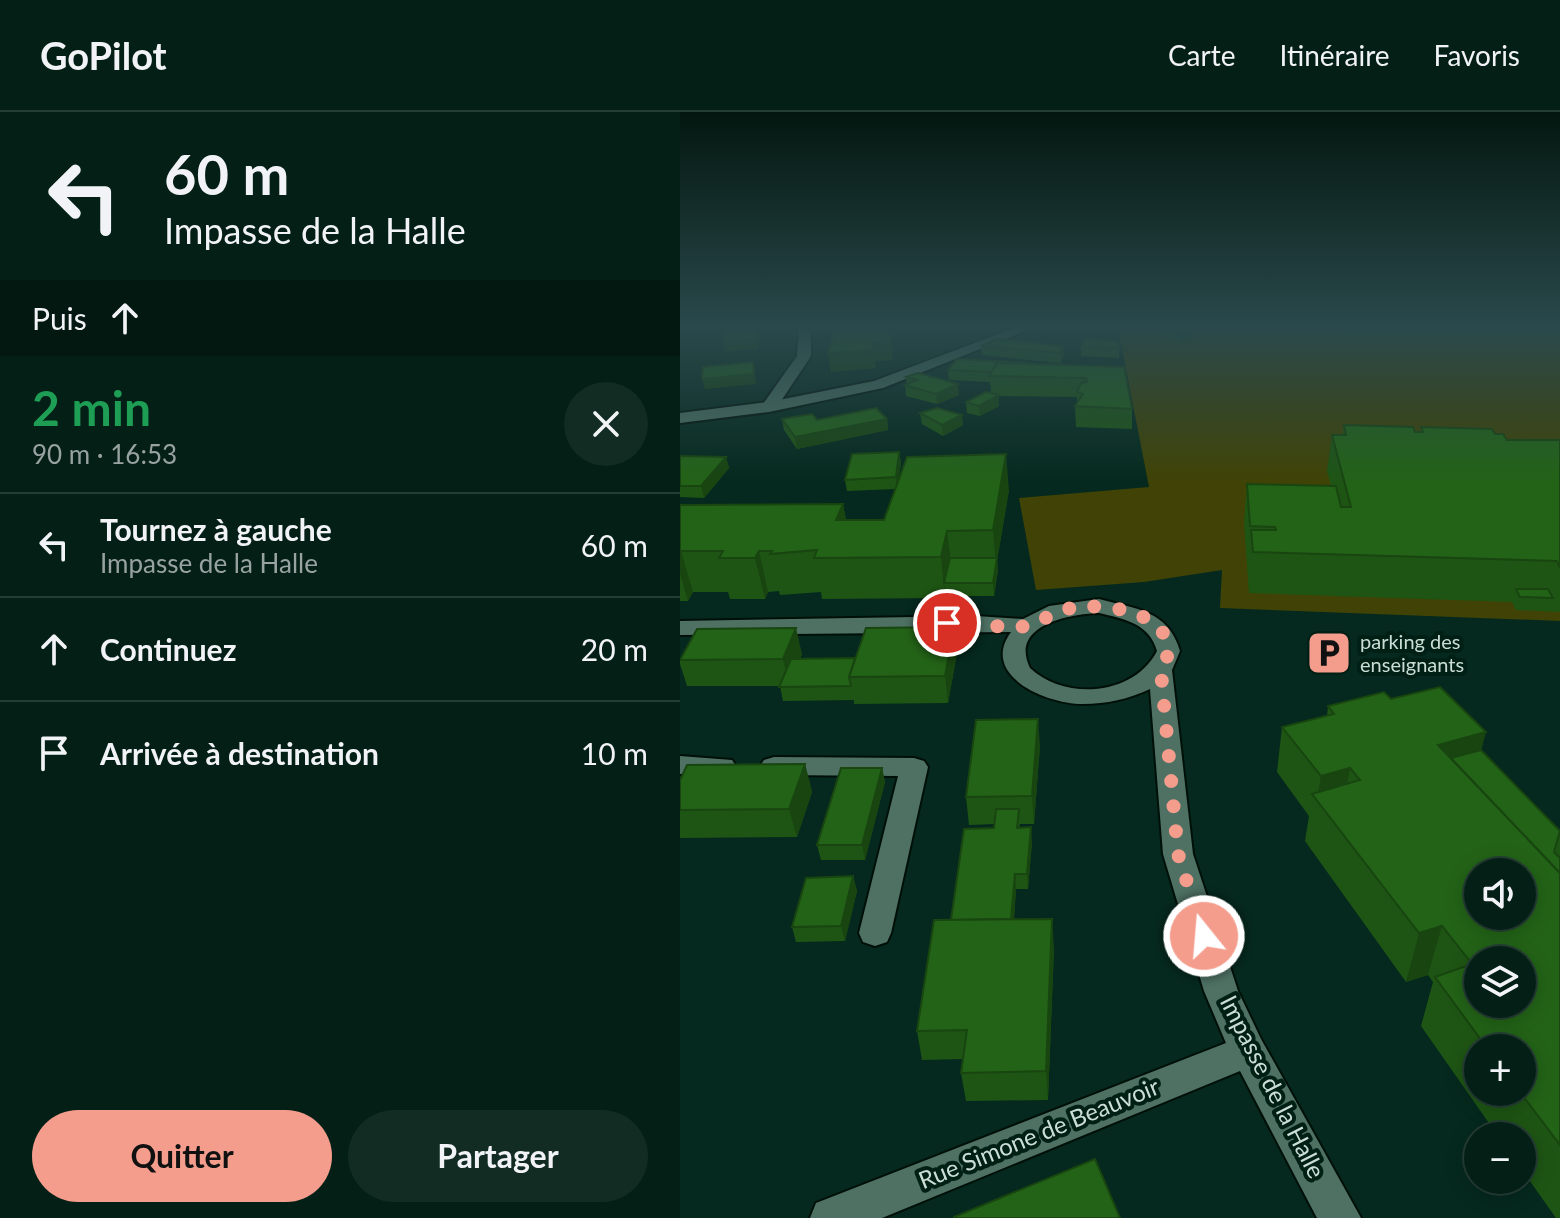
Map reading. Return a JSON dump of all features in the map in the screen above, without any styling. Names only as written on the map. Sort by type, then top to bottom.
[{"type":"street","points":[[769,407],[788,380]]},
{"type":"street","points":[[680,418],[769,407],[892,380]]},
{"type":"street","name":"Impasse de la Halle","points":[[1028,626],[1051,613],[1074,607],[1099,606],[1144,617],[1160,628],[1169,642],[1170,656],[1161,672],[1178,854],[1221,991],[1248,1051],[1340,1218]]},
{"type":"street","points":[[680,628],[976,623],[1028,626]]},
{"type":"street","points":[[1028,626],[1018,634],[1012,649],[1015,663],[1026,678],[1044,689],[1096,697],[1123,693],[1146,684],[1161,672]]},
{"type":"street","points":[[680,765],[914,767],[875,933]]},
{"type":"street","name":"Rue Simone de Beauvoir","points":[[831,1218],[1248,1051]]},
{"type":"shaded area","points":[[1128,380],[1560,380],[1560,621],[1220,608],[1222,570],[1144,582],[1036,590],[1019,498],[1149,487]]},
{"type":"building","points":[[917,380],[942,380],[958,384],[936,394],[905,385]]},
{"type":"building","points":[[1086,380],[1126,380],[1132,409],[1075,406],[1083,394],[1077,392],[1081,383]]},
{"type":"building","points":[[986,392],[999,395],[979,406],[966,402]]},
{"type":"building","points":[[876,408],[887,419],[795,437],[782,419],[812,414],[817,420]]},
{"type":"building","points":[[937,408],[962,415],[942,425],[920,413]]},
{"type":"building","points":[[1344,425],[1413,427],[1415,432],[1423,432],[1421,427],[1492,429],[1495,434],[1503,434],[1507,440],[1560,440],[1560,568],[1557,561],[1253,552],[1251,530],[1276,530],[1275,527],[1250,526],[1247,484],[1336,486],[1341,507],[1351,507],[1332,435],[1346,435]]},
{"type":"building","points":[[899,452],[896,477],[845,480],[852,454]]},
{"type":"building","points":[[1006,454],[993,530],[947,531],[941,557],[814,558],[817,550],[770,554],[772,551],[759,551],[755,558],[719,558],[723,551],[680,553],[680,505],[843,504],[836,520],[884,520],[907,457]]},
{"type":"building","points":[[680,456],[726,457],[701,486],[680,486]]},
{"type":"building","points":[[950,558],[997,558],[993,583],[944,583]]},
{"type":"building","points":[[1516,589],[1548,589],[1553,598],[1520,597]]},
{"type":"building","points":[[954,627],[945,676],[849,677],[866,628]]},
{"type":"building","points":[[796,628],[783,659],[680,660],[697,629]]},
{"type":"building","points":[[855,658],[849,677],[851,686],[779,687],[791,659]]},
{"type":"building","points":[[1440,687],[1486,732],[1438,745],[1560,873],[1560,1145],[1531,1106],[1536,1106],[1536,1034],[1477,1034],[1465,1018],[1536,1018],[1536,946],[1464,946],[1464,954],[1442,926],[1419,933],[1312,794],[1360,780],[1350,768],[1321,776],[1282,727],[1334,714],[1328,706],[1384,692],[1391,699]]},
{"type":"building","points":[[1038,719],[1032,796],[966,797],[976,720]]},
{"type":"building","points":[[1481,750],[1560,831],[1554,852],[1560,858],[1560,873],[1451,758]]},
{"type":"building","points":[[805,764],[789,809],[680,810],[680,780],[687,765]]},
{"type":"building","points":[[841,768],[882,768],[862,845],[817,845]]},
{"type":"building","points":[[996,809],[1019,809],[1017,828],[1031,827],[1027,874],[1015,874],[1011,919],[951,920],[964,829],[994,828]]},
{"type":"building","points":[[853,876],[841,926],[792,927],[806,878]]},
{"type":"building","points":[[1052,919],[1046,1071],[961,1073],[967,1030],[917,1031],[934,920]]},
{"type":"building","points":[[1464,967],[1464,1017],[1435,977]]},
{"type":"building","points":[[1095,1159],[1120,1218],[954,1218],[954,1217]]},
{"type":"place","name":"parking des enseignants","points":[[1329,653]]},
{"type":"route","points":[[947,623],[1028,626],[1051,613],[1074,607],[1099,606],[1123,609],[1144,617],[1160,628],[1169,642],[1170,650],[1161,672],[1178,854],[1204,936]]}]
